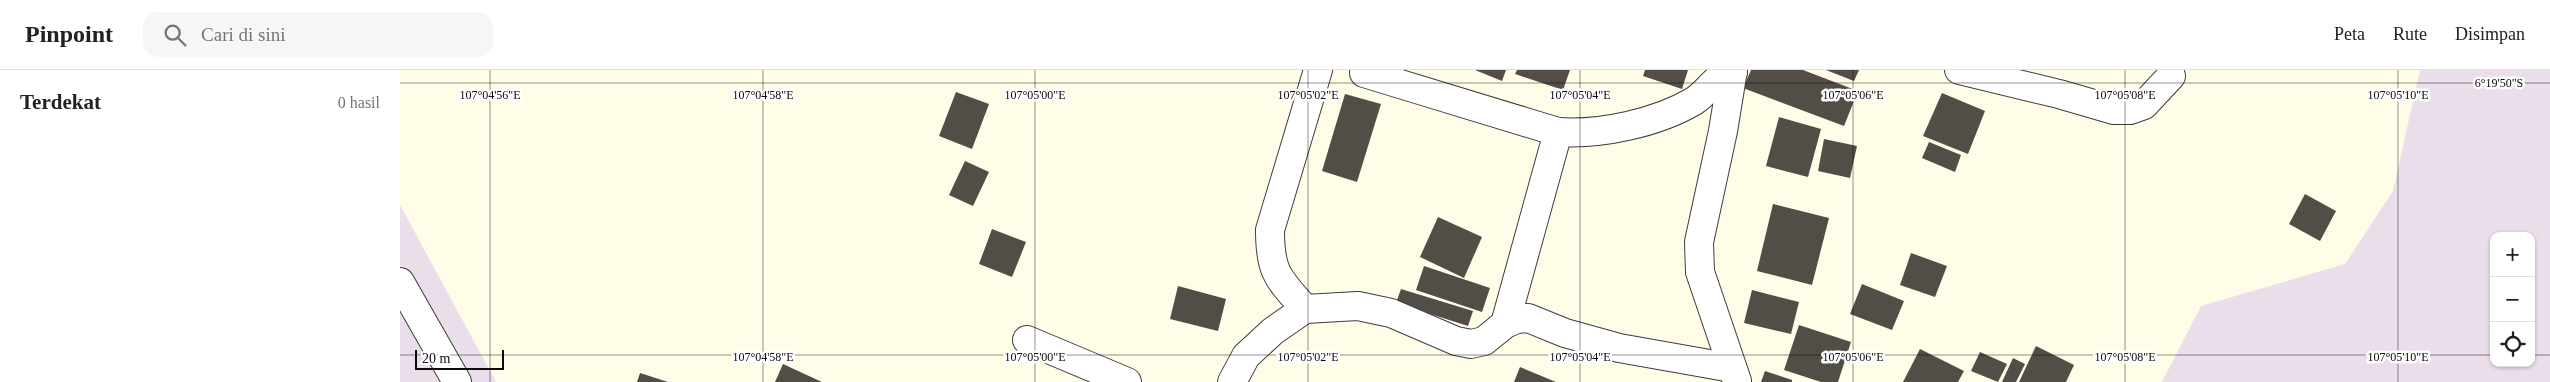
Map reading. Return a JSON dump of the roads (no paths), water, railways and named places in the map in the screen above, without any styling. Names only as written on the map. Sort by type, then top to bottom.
[{"type":"street","points":[[1305,309],[1277,276],[1270,257],[1270,230],[1318,70]]},
{"type":"street","points":[[1959,70],[2059,94],[2114,110],[2130,110],[2144,105],[2171,76]]},
{"type":"street","points":[[1364,72],[1558,132],[1595,133],[1625,126],[1682,108],[1700,97],[1710,83],[1722,75],[1733,71],[1723,131],[1699,242],[1700,272],[1734,375]]},
{"type":"street","points":[[1505,324],[1558,132]]},
{"type":"street","points":[[400,282],[457,382]]},
{"type":"street","points":[[1232,382],[1246,356],[1273,331],[1305,309],[1358,306],[1391,313],[1456,341],[1471,344],[1484,341],[1505,324],[1517,319],[1528,318],[1565,333],[1619,348],[1734,375]]},
{"type":"street","points":[[1027,340],[1126,382]]}]
